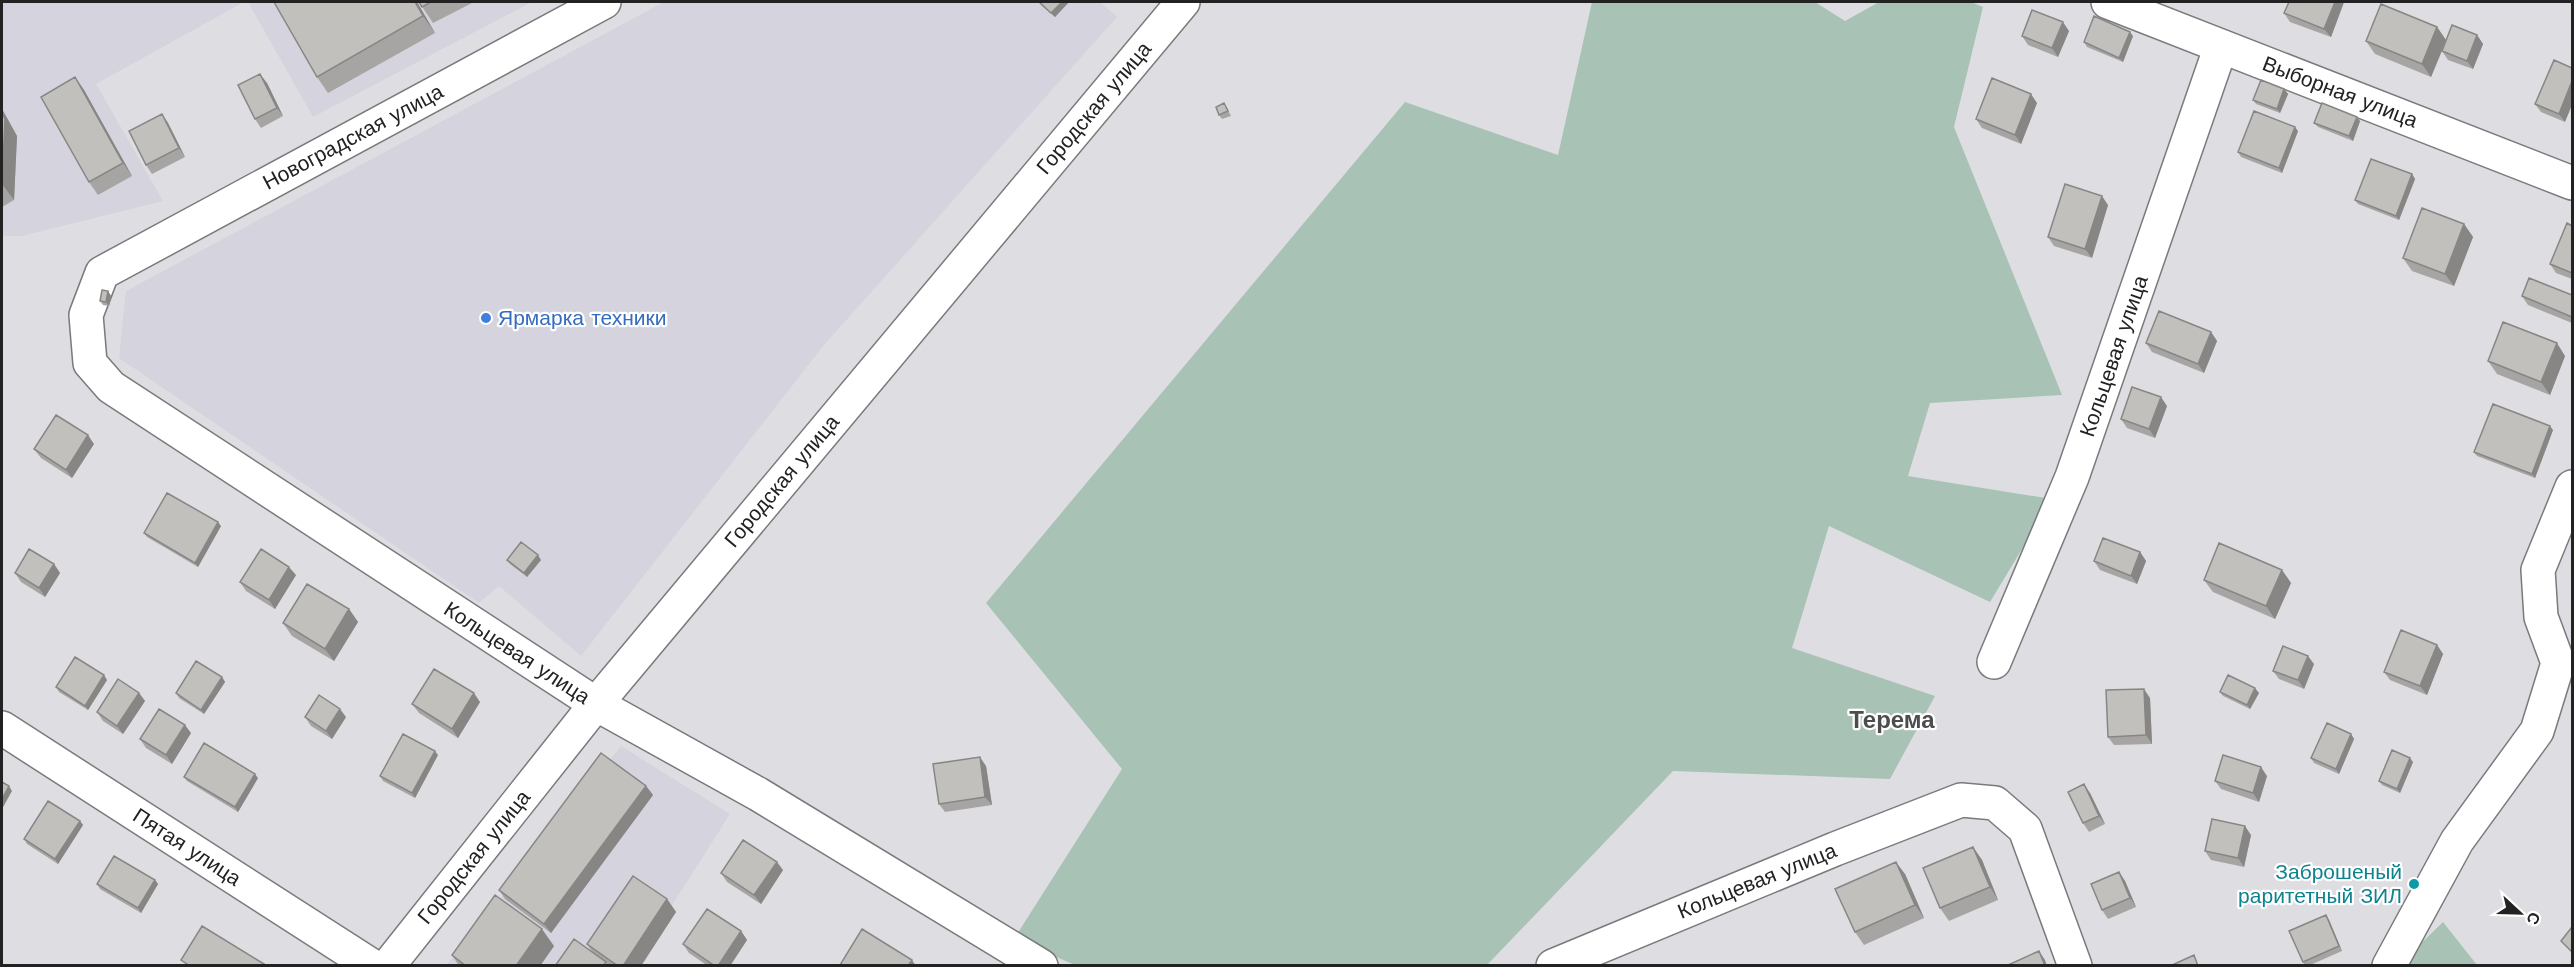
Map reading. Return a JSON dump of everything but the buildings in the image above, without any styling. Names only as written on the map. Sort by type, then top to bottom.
[{"type":"street","name":"Новоградская улица","points":[[102,273],[604,2]]},
{"type":"street","name":"Выборная улица","points":[[2108,2],[2572,183]]},
{"type":"street","name":"Городская улица","points":[[387,966],[596,704],[1172,5]]},
{"type":"street","name":"Кольцевая улица","points":[[1995,662],[2072,477],[2221,46]]},
{"type":"street","name":"Кольцевая улица","points":[[102,273],[86,315],[90,363],[111,387],[596,704],[758,794],[1041,966]]},
{"type":"street","points":[[2389,966],[2457,841],[2537,731],[2558,663],[2541,616],[2538,570],[2572,487]]},
{"type":"street","name":"Пятая улица","points":[[2,728],[372,966]]},
{"type":"street","name":"Кольцевая улица","points":[[1553,966],[1835,849],[1961,800],[1995,803],[2025,829],[2075,966]]},
{"type":"shaded area","points":[[2,2],[244,2],[96,84],[163,201],[22,236],[2,236]]},
{"type":"shaded area","points":[[248,2],[532,2],[313,117]]},
{"type":"shaded area","name":"Ярмарка техники","points":[[664,2],[1100,2],[1117,17],[824,345],[581,656],[499,586],[479,603],[119,358],[126,291]]},
{"type":"shaded area","points":[[621,746],[730,814],[634,965],[446,966]]},
{"type":"green space","points":[[1592,2],[1815,2],[1845,21],[1879,2],[1971,2],[1983,7],[1954,127],[2062,395],[1930,403],[1908,476],[2052,499],[1990,602],[1829,526],[1792,648],[1935,696],[1890,779],[1673,771],[1487,965],[1075,965],[1014,939],[1122,769],[986,603],[1405,102],[1558,155]]},
{"type":"green space","points":[[2443,922],[2477,965],[2410,965],[2405,959]]},
{"type":"place","name":"Ярмарка техники","points":[[486,318]]},
{"type":"place","name":"Заброшеный раритетный ЗИЛ","points":[[2414,884]]},
{"type":"district","name":"Терема","points":[[1892,720]]}]
